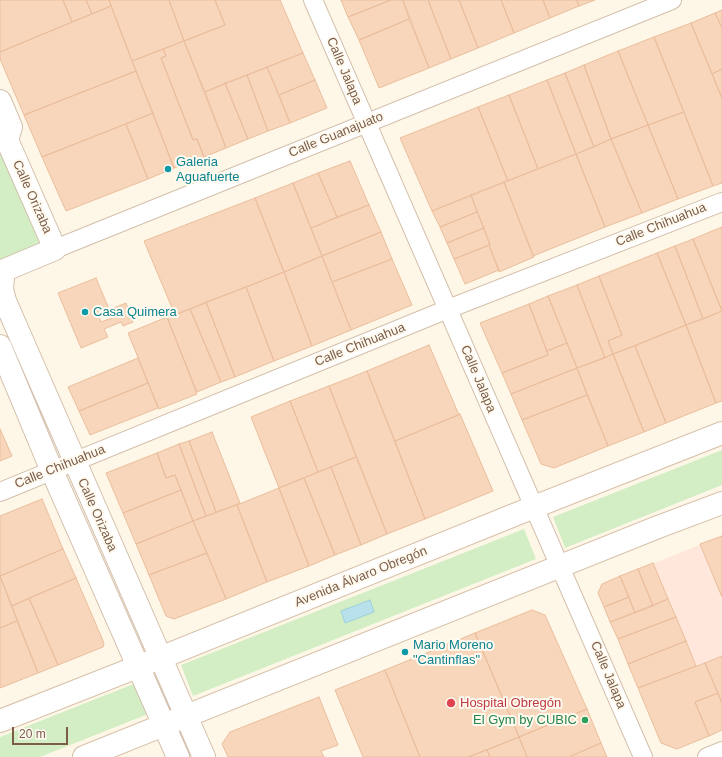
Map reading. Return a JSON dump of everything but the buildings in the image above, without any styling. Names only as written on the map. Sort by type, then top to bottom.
[{"type":"main road","name":"Calle Orizaba","points":[[0,100],[12,127],[7,140],[55,249]]},
{"type":"main road","name":"Calle Guanajuato","points":[[3,271],[55,249]]},
{"type":"main road","name":"Calle Orizaba","points":[[3,271],[2,289],[5,301],[204,757]]},
{"type":"main road","name":"Calle Orizaba","points":[[0,346],[52,471],[178,757]]},
{"type":"main road","name":"Avenida Álvaro Obregón","points":[[0,721],[722,433]]},
{"type":"main road","points":[[84,757],[560,566],[722,503]]},
{"type":"street","name":"Calle Jalapa","points":[[314,0],[643,757]]},
{"type":"street","name":"Calle Guanajuato","points":[[55,249],[366,122],[672,0]]},
{"type":"street","name":"Calle Chihuahua","points":[[0,492],[448,309],[722,202]]},
{"type":"street","points":[[707,757],[722,751]]},
{"type":"shaded area","points":[[722,536],[722,656],[696,666],[668,599],[635,613],[628,597],[604,607],[598,593],[602,584]]},
{"type":"green space","points":[[0,101],[55,249],[0,272]]},
{"type":"green space","points":[[722,450],[722,485],[565,548],[553,517]]},
{"type":"green space","points":[[524,529],[536,559],[193,696],[181,665]]},
{"type":"green space","points":[[136,683],[148,714],[40,757],[0,757],[0,737]]},
{"type":"water","points":[[370,600],[374,612],[345,623],[341,611]]},
{"type":"place","name":"Galeria Aguafuerte","points":[[168,169]]},
{"type":"place","name":"Casa Quimera","points":[[85,312]]},
{"type":"place","name":"Mario Moreno \"Cantinflas\"","points":[[405,652]]},
{"type":"place","name":"Hospital Obregón","points":[[451,703]]},
{"type":"place","name":"El Gym by CUBIC","points":[[585,720]]}]
